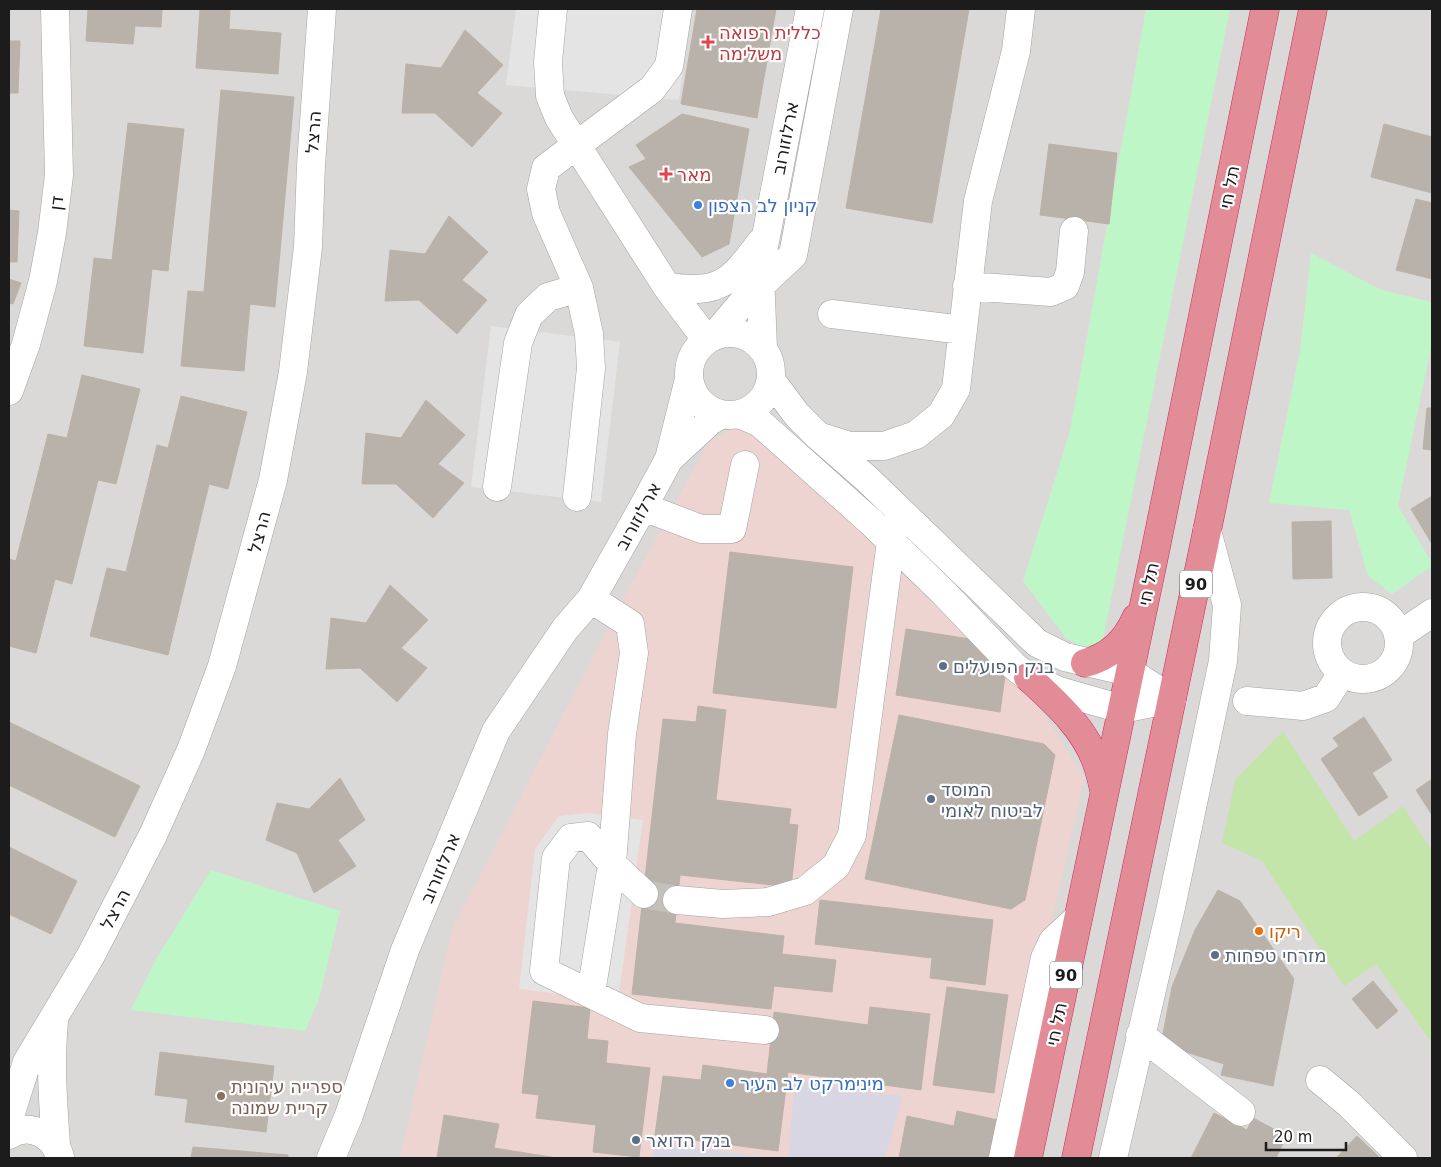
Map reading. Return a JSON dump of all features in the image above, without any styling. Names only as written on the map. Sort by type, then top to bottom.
[{"type":"highway","name":"תל חי","points":[[1028,1158],[1130,672],[1265,9]]},
{"type":"highway","name":"90","points":[[1076,1158],[1207,531],[1312,9]]},
{"type":"highway","points":[[1085,663],[1098,660],[1120,644],[1134,623],[1146,593]]},
{"type":"highway","points":[[1028,677],[1063,709],[1085,738],[1097,763],[1105,791]]},
{"type":"street","name":"דן","points":[[9,391],[26,344],[43,281],[52,233],[59,175],[55,9]]},
{"type":"street","name":"הרצל","points":[[9,1118],[27,1062],[90,957],[154,835],[191,750],[222,666],[273,480],[293,372],[308,247],[311,164],[322,9]]},
{"type":"street","points":[[553,9],[548,62],[550,96],[559,118],[667,287],[701,352],[692,392],[700,402],[710,410],[760,423],[891,541],[1014,666],[1028,677],[1059,692],[1122,710],[1172,699]]},
{"type":"street","name":"ארלוזורוב","points":[[763,348],[760,276],[766,234],[810,9]]},
{"type":"street","points":[[760,276],[793,255],[839,9]]},
{"type":"street","points":[[818,436],[850,446],[884,446],[916,435],[941,414],[956,389],[978,201],[1016,51],[1021,9]]},
{"type":"street","points":[[577,497],[590,368],[589,334],[579,288],[546,213],[542,189],[546,168],[652,89],[668,66],[671,10]]},
{"type":"street","points":[[967,286],[1051,292],[1065,286],[1070,272],[1074,231]]},
{"type":"street","points":[[667,287],[692,290],[714,288],[740,269],[766,234]]},
{"type":"street","name":"ארלוזורוב","points":[[331,1158],[349,1115],[405,950],[496,731],[565,629],[591,598],[669,459],[701,352],[750,295],[760,276]]},
{"type":"street","points":[[497,487],[518,343],[529,315],[548,297],[579,288]]},
{"type":"street","points":[[832,314],[963,330]]},
{"type":"street","points":[[701,352],[728,332],[741,334],[753,339],[763,348],[769,358],[772,368],[772,380],[768,392],[751,410],[730,414]]},
{"type":"street","points":[[772,380],[797,415],[818,436],[900,511],[1037,643],[1057,654],[1085,663],[1130,672],[1172,699]]},
{"type":"street","name":"ארלוזורוב","points":[[669,459],[710,421],[730,414]]},
{"type":"street","points":[[643,507],[702,529],[732,529],[745,465]]},
{"type":"street","points":[[677,900],[723,904],[768,902],[806,891],[836,866],[852,835],[891,541],[900,511]]},
{"type":"street","points":[[1112,1158],[1171,907],[1223,660],[1227,605],[1207,531]]},
{"type":"street","points":[[591,598],[630,624],[634,653],[622,734],[612,864],[591,993]]},
{"type":"street","points":[[1354,608],[1370,608],[1382,612],[1393,623],[1398,636],[1398,652],[1392,663],[1388,669],[1370,678],[1357,678],[1342,673],[1332,662],[1327,650],[1327,637],[1334,621],[1343,613],[1354,608]]},
{"type":"street","points":[[1398,636],[1432,613]]},
{"type":"street","points":[[1247,701],[1303,706],[1326,698],[1342,673]]},
{"type":"street","points":[[644,894],[612,864],[588,836],[571,838],[556,858],[544,971],[640,1018],[765,1030]]},
{"type":"street","points":[[1003,1158],[1045,958],[1053,941],[1078,918]]},
{"type":"street","name":"הרצל","points":[[54,1017],[51,1046],[52,1088],[58,1152]]},
{"type":"street","points":[[1140,1035],[1242,1112]]},
{"type":"street","points":[[1320,1080],[1349,1104],[1403,1158]]},
{"type":"street","points":[[9,1135],[21,1130],[41,1132],[50,1138],[58,1152]]},
{"type":"shaded area","points":[[9,9],[1432,9],[1432,1158],[9,1158]]},
{"type":"shaded area","points":[[516,9],[691,9],[679,100],[506,85]]},
{"type":"shaded area","points":[[491,326],[620,342],[601,502],[471,487]]},
{"type":"shaded area","points":[[744,423],[932,590],[1030,692],[1084,778],[999,1158],[400,1158],[452,929],[628,590],[709,441]]},
{"type":"shaded area","points":[[588,813],[643,820],[618,1001],[519,989],[535,849],[559,816]]},
{"type":"shaded area","points":[[795,1081],[902,1096],[885,1158],[788,1158]]},
{"type":"shaded area","points":[[654,1143],[773,1158],[653,1158]]},
{"type":"green space","points":[[1146,9],[1230,9],[1101,649],[1085,649],[1066,638],[1023,581],[1070,431]]},
{"type":"green space","points":[[1311,253],[1381,290],[1432,302],[1432,342],[1398,506],[1432,566],[1392,594],[1368,576],[1349,510],[1269,503],[1300,351]]},
{"type":"green space","points":[[1283,731],[1354,841],[1403,806],[1432,851],[1431,1042],[1376,964],[1344,986],[1262,861],[1222,843],[1235,780]]},
{"type":"green space","points":[[211,870],[340,911],[319,999],[305,1031],[131,1010],[155,961]]},
{"type":"building","points":[[88,9],[162,9],[161,27],[135,26],[133,44],[86,41]]},
{"type":"building","points":[[200,9],[230,9],[229,29],[281,33],[278,74],[196,68]]},
{"type":"building","points":[[697,9],[776,9],[757,118],[681,104]]},
{"type":"building","points":[[881,9],[969,9],[932,223],[846,208]]},
{"type":"building","points":[[465,30],[503,65],[477,93],[502,113],[472,147],[435,113],[402,113],[406,64],[441,68]]},
{"type":"building","points":[[9,41],[20,41],[18,93],[9,93]]},
{"type":"building","points":[[221,90],[294,97],[275,307],[250,304],[244,371],[181,366],[188,291],[204,292]]},
{"type":"building","name":"קניון לב הצפון","points":[[682,114],[749,129],[729,244],[702,257],[629,167],[646,159],[636,145]]},
{"type":"building","points":[[128,123],[184,129],[168,271],[152,269],[143,353],[84,346],[94,258],[112,260]]},
{"type":"building","points":[[1384,124],[1432,137],[1432,193],[1371,177]]},
{"type":"building","points":[[1049,144],[1117,153],[1109,224],[1040,215]]},
{"type":"building","points":[[1416,199],[1432,203],[1432,279],[1396,270]]},
{"type":"building","points":[[9,210],[19,211],[17,262],[9,262]]},
{"type":"building","points":[[449,216],[488,252],[462,280],[487,300],[457,334],[419,300],[385,301],[390,250],[425,254]]},
{"type":"building","points":[[9,279],[21,283],[13,304],[9,303]]},
{"type":"building","points":[[82,375],[140,389],[116,484],[98,480],[72,584],[55,579],[36,653],[9,646],[9,559],[16,561],[48,434],[67,438]]},
{"type":"building","points":[[181,396],[247,412],[228,489],[209,484],[168,655],[90,636],[107,568],[126,572],[157,445],[168,448]]},
{"type":"building","points":[[426,400],[465,435],[438,464],[464,483],[433,518],[396,484],[362,484],[366,433],[401,438]]},
{"type":"building","points":[[1427,408],[1432,408],[1432,450],[1423,449]]},
{"type":"building","points":[[1432,496],[1432,544],[1411,509]]},
{"type":"building","points":[[1331,521],[1332,578],[1293,579],[1292,522]]},
{"type":"building","points":[[730,552],[853,567],[836,708],[713,693]]},
{"type":"building","points":[[390,585],[428,620],[401,648],[427,668],[397,702],[360,668],[326,669],[331,618],[366,623]]},
{"type":"building","points":[[906,629],[970,639],[1005,676],[1000,712],[896,695]]},
{"type":"building","points":[[698,706],[726,710],[716,800],[791,809],[789,824],[798,825],[791,887],[680,875],[675,923],[784,936],[782,954],[836,960],[832,992],[774,986],[771,1009],[632,994],[663,719],[696,722]]},
{"type":"building","points":[[899,715],[1044,744],[1055,755],[1025,900],[1011,909],[865,879]]},
{"type":"building","points":[[1364,717],[1392,760],[1372,773],[1388,797],[1359,816],[1321,759],[1339,746],[1333,738]]},
{"type":"building","points":[[9,722],[140,786],[115,837],[9,785]]},
{"type":"building","points":[[340,778],[365,820],[338,840],[356,866],[314,893],[297,853],[266,840],[277,803],[309,809]]},
{"type":"building","points":[[1432,779],[1432,815],[1416,790]]},
{"type":"building","points":[[9,847],[77,881],[51,934],[9,914]]},
{"type":"building","points":[[1218,890],[1240,901],[1294,979],[1273,1086],[1221,1075],[1224,1064],[1161,1044],[1172,987],[1195,930]]},
{"type":"building","points":[[820,900],[993,920],[985,985],[930,978],[932,958],[815,944]]},
{"type":"building","points":[[1373,981],[1398,1011],[1377,1029],[1352,999]]},
{"type":"building","points":[[947,987],[1008,995],[994,1093],[933,1085]]},
{"type":"building","points":[[533,1001],[590,1008],[587,1039],[608,1041],[606,1063],[650,1068],[639,1157],[593,1152],[596,1125],[536,1118],[539,1095],[522,1093]]},
{"type":"building","points":[[870,1007],[930,1014],[921,1090],[788,1072],[778,1151],[655,1135],[663,1076],[701,1080],[703,1065],[767,1074],[774,1012],[868,1025]]},
{"type":"building","points":[[160,1052],[274,1066],[266,1132],[185,1122],[188,1099],[155,1095]]},
{"type":"building","points":[[957,1111],[998,1120],[990,1158],[899,1158],[907,1116],[954,1126]]},
{"type":"building","points":[[1214,1113],[1247,1130],[1253,1118],[1287,1136],[1276,1158],[1191,1158]]},
{"type":"building","points":[[444,1115],[499,1124],[494,1148],[557,1158],[437,1158]]},
{"type":"building","points":[[1357,1136],[1380,1158],[1336,1158]]},
{"type":"building","points":[[193,1147],[288,1155],[288,1158],[191,1158]]},
{"type":"tunnel","points":[[644,894],[677,900]]},
{"type":"place","name":"כללית רפואה משלימה","points":[[708,42]]},
{"type":"place","name":"מאר","points":[[666,174]]},
{"type":"place","name":"קניון לב הצפון","points":[[698,205]]},
{"type":"place","name":"בנק הפועלים","points":[[943,666]]},
{"type":"place","name":"המוסד לביטוח לאומי","points":[[931,799]]},
{"type":"place","name":"ריקו","points":[[1259,931]]},
{"type":"place","name":"מזרחי טפחות","points":[[1215,955]]},
{"type":"place","name":"מינימרקט לב העיר","points":[[730,1083]]},
{"type":"place","name":"ספרייה עירונית קריית שמונה","points":[[221,1096]]},
{"type":"place","name":"בנק הדואר","points":[[636,1140]]}]
